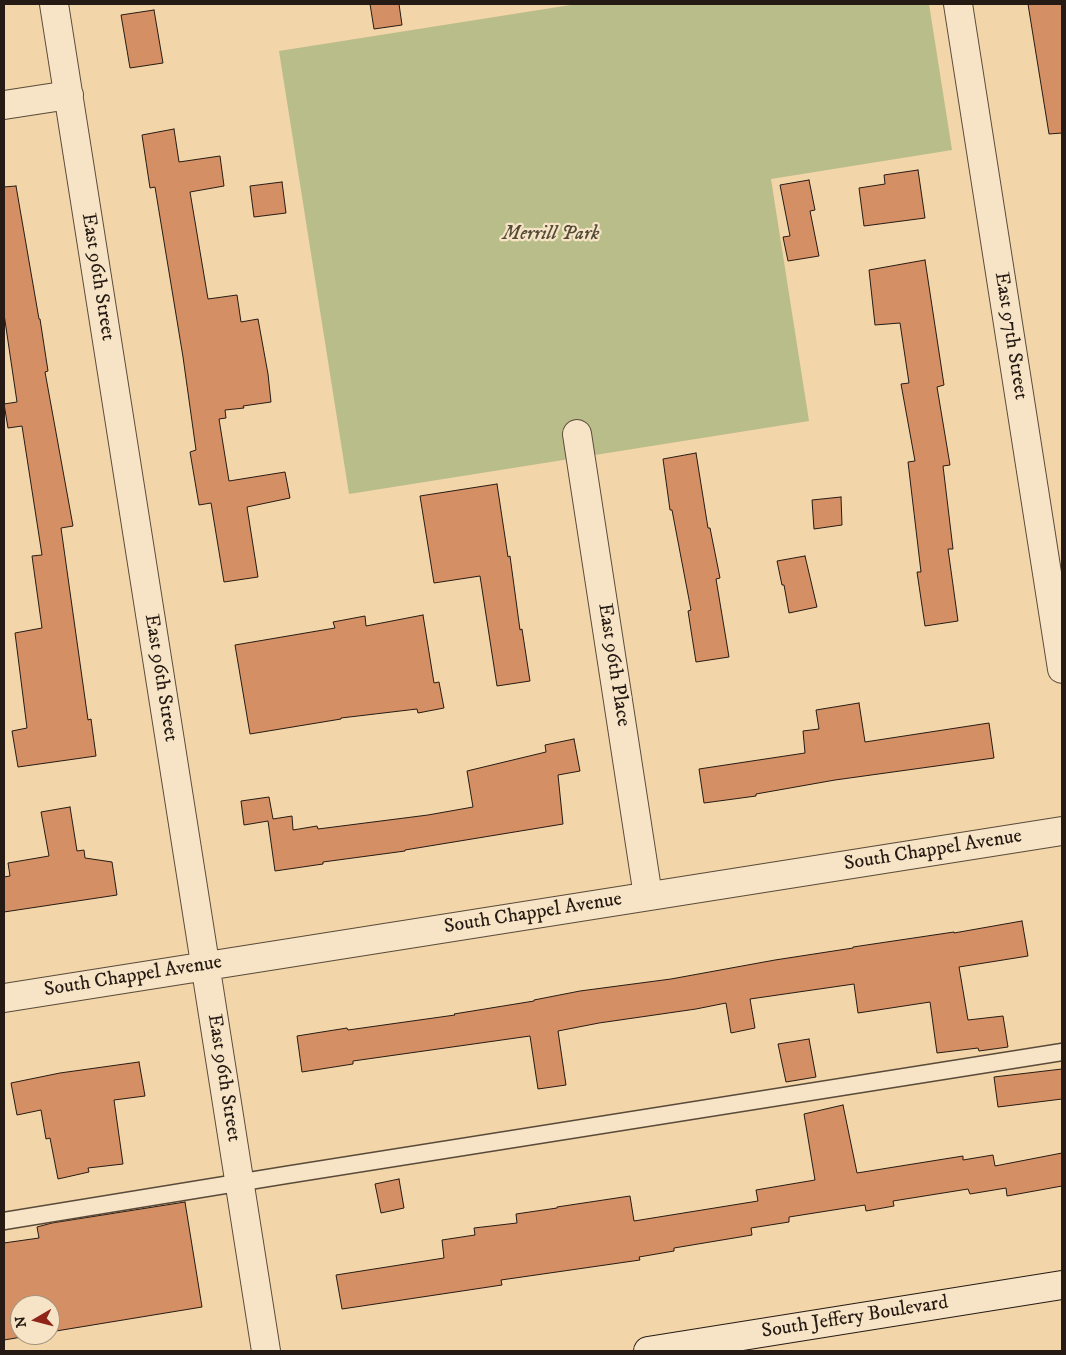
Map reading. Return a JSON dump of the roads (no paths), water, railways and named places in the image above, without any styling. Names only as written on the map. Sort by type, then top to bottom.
[{"type":"street","name":"East 96th Street","points":[[54,4],[266,1351]]},
{"type":"street","name":"East 97th Street","points":[[958,4],[1062,668]]},
{"type":"street","points":[[4,104],[68,95]]},
{"type":"street","name":"East 96th Place","points":[[577,434],[648,896]]},
{"type":"street","name":"South Chappel Avenue","points":[[4,998],[1062,831]]},
{"type":"street","name":"South Jeffery Boulevard","points":[[648,1351],[1062,1285]]},
{"type":"lane","points":[[4,1221],[1062,1052]]},
{"type":"park label","name":"Merrill Park","points":[[551,235]]}]
